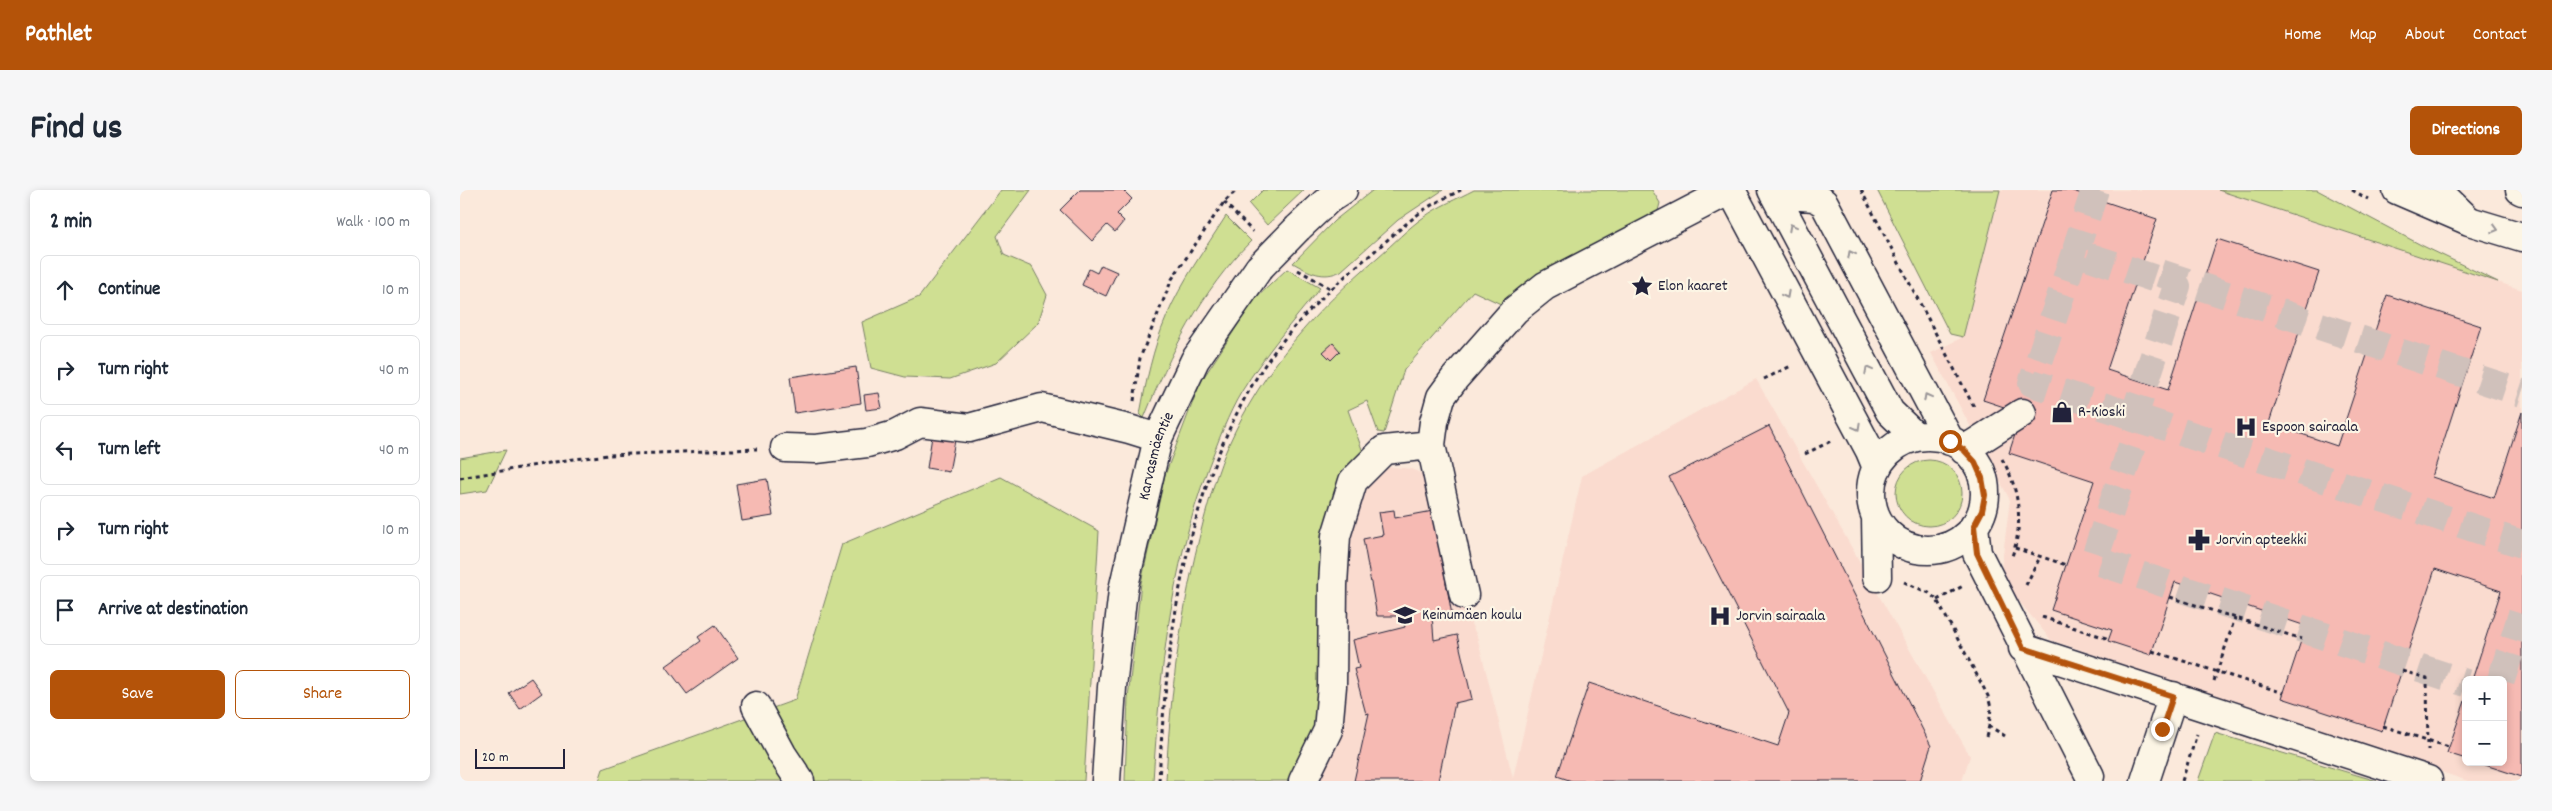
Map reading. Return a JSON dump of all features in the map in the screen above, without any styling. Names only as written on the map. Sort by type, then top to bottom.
[{"type":"main road","name":"Karvasmäentie","points":[[1106,781],[1112,687],[1123,590],[1158,438],[1195,360],[1258,268],[1329,199],[1343,190]]},
{"type":"main road","points":[[1464,595],[1431,444],[1434,422],[1442,397],[1455,378],[1515,310],[1545,286],[1730,190],[1870,451],[1877,468]]},
{"type":"main road","points":[[2398,190],[2469,222],[2522,237]]},
{"type":"main road","points":[[2437,190],[2469,222]]},
{"type":"main road","points":[[1773,192],[1890,412],[1916,437]]},
{"type":"main road","points":[[1773,192],[1814,197],[1824,203],[1957,445],[1975,462],[1982,478],[1985,495],[1982,511],[1974,526],[1962,539],[1948,547],[1931,550],[1914,548],[1892,537],[1876,517]]},
{"type":"main road","points":[[785,448],[816,449],[867,443],[895,435],[920,422],[969,428],[1042,408],[1129,428],[1158,438]]},
{"type":"main road","points":[[1914,548],[1903,552],[1877,577],[1876,517],[1871,501],[1872,484],[1877,468],[1887,454],[1900,444],[1916,437],[1933,437],[1957,445],[1987,435],[2022,413]]},
{"type":"main road","points":[[1303,781],[1328,730],[1332,686],[1332,585],[1336,536],[1353,481],[1384,450],[1431,444]]},
{"type":"main road","points":[[1974,526],[1977,553],[2023,648],[2090,776]]},
{"type":"main road","points":[[2023,648],[2428,780]]},
{"type":"main road","points":[[2145,781],[2173,696]]},
{"type":"main road","points":[[756,706],[782,754],[800,781]]},
{"type":"path","points":[[1129,428],[1140,358],[1172,279],[1224,202],[1237,190]]},
{"type":"path","points":[[1159,781],[1162,718],[1171,642],[1186,553],[1201,503],[1223,444],[1251,386],[1282,343],[1330,288],[1422,211],[1461,190]]},
{"type":"path","points":[[1862,190],[1987,435],[2009,471],[2020,509],[2015,548],[2010,561]]},
{"type":"path","points":[[1224,202],[1257,235]]},
{"type":"path","points":[[1290,266],[1330,288]]},
{"type":"path","points":[[1764,379],[1791,366]]},
{"type":"path","points":[[460,478],[608,455],[681,454],[785,448]]},
{"type":"path","points":[[2015,548],[2066,566]]},
{"type":"path","points":[[2024,588],[2040,557]]},
{"type":"path","points":[[1881,572],[1929,593],[1937,600],[1988,696],[1991,708],[1986,736]]},
{"type":"path","points":[[2170,597],[2302,639]]},
{"type":"path","points":[[2039,616],[2109,639]]},
{"type":"path","points":[[2152,651],[2284,693]]},
{"type":"path","points":[[2402,671],[2427,678],[2428,741]]},
{"type":"path","points":[[1989,726],[2005,736]]},
{"type":"path","points":[[2383,726],[2450,748]]},
{"type":"shaded area","name":"Espoon sairaala","points":[[2000,190],[2218,190],[2522,290],[2522,781],[2468,781],[2051,640],[2000,578],[2010,500],[1931,353],[1963,337]]},
{"type":"shaded area","name":"Jorvin sairaala","points":[[1756,379],[1970,756],[1962,781],[1314,781],[1345,717],[1341,545],[1354,497],[1380,469],[1394,467],[1412,469],[1424,474],[1457,595],[1477,636],[1513,778],[1582,476]]},
{"type":"green space","points":[[1001,190],[1031,190],[997,236],[1004,255],[1032,267],[1047,295],[1038,323],[996,363],[950,379],[905,377],[871,368],[862,322],[919,297]]},
{"type":"green space","points":[[1263,190],[1304,190],[1267,225],[1249,204]]},
{"type":"green space","points":[[1373,190],[1443,190],[1398,220],[1341,271],[1328,275],[1316,274],[1293,263],[1334,221]]},
{"type":"green space","points":[[1474,190],[1652,190],[1660,203],[1658,211],[1542,272],[1503,305],[1473,291],[1404,370],[1384,433],[1378,432],[1367,401],[1348,410],[1364,455],[1347,475],[1318,728],[1294,781],[1166,781],[1170,716],[1188,587],[1214,483],[1229,444],[1243,416],[1275,365],[1333,298],[1418,221],[1436,209]]},
{"type":"green space","points":[[1877,190],[2000,190],[1963,337],[1950,334]]},
{"type":"green space","points":[[2218,190],[2317,190],[2423,246],[2498,282]]},
{"type":"green space","points":[[1226,216],[1251,241],[1217,281],[1188,324],[1144,418],[1140,414],[1147,377],[1157,341],[1166,318],[1186,279]]},
{"type":"green space","points":[[1287,269],[1320,288],[1279,338],[1251,377],[1237,400],[1219,438],[1195,507],[1184,545],[1176,584],[1163,661],[1153,781],[1125,781],[1128,698],[1141,583],[1165,475],[1200,383],[1254,300]]},
{"type":"green space","points":[[506,450],[487,490],[460,494],[460,458]]},
{"type":"green space","points":[[1929,460],[1942,462],[1957,475],[1960,480],[1962,493],[1960,506],[1947,521],[1942,524],[1929,526],[1916,524],[1901,511],[1898,506],[1896,493],[1898,480],[1911,465],[1916,462]]},
{"type":"green space","points":[[1001,477],[1099,531],[1084,781],[599,781],[603,769],[795,700],[842,544]]},
{"type":"green space","points":[[2215,733],[2377,781],[2198,781]]},
{"type":"building","points":[[1080,190],[1123,190],[1132,199],[1117,214],[1124,221],[1115,232],[1107,225],[1092,241],[1060,210]]},
{"type":"building","points":[[2053,190],[2070,190],[2157,219],[2107,370],[2168,390],[2217,239],[2319,272],[2269,423],[2337,446],[2387,295],[2481,326],[2432,477],[2494,498],[2522,412],[2522,777],[2488,766],[2507,766],[2507,676],[2473,676],[2501,591],[2435,569],[2382,731],[2282,698],[2306,626],[2175,582],[2151,655],[2108,641],[2112,630],[2051,610],[2094,481],[2009,453],[2022,413],[1983,400]]},
{"type":"building","points":[[1101,265],[1117,272],[1106,296],[1082,285],[1089,269],[1097,273]]},
{"type":"building","points":[[1333,343],[1340,351],[1331,360],[1323,352]]},
{"type":"building","points":[[856,367],[861,403],[795,413],[790,377]]},
{"type":"building","points":[[879,393],[882,408],[866,410],[864,395]]},
{"type":"building","points":[[1769,426],[1931,746],[1920,781],[1572,781],[1557,776],[1589,683],[1778,746],[1789,713],[1669,477]]},
{"type":"building","points":[[933,430],[956,435],[949,472],[927,468]]},
{"type":"building","points":[[767,479],[773,516],[742,521],[736,484]]},
{"type":"building","points":[[1394,510],[1395,518],[1433,511],[1452,615],[1432,615],[1434,640],[1457,635],[1472,699],[1455,703],[1438,781],[1354,781],[1369,713],[1366,714],[1354,669],[1359,668],[1353,640],[1405,627],[1402,616],[1377,616],[1363,539],[1383,535],[1379,512]]},
{"type":"building","points":[[715,625],[738,658],[687,694],[666,666],[701,641],[698,637]]},
{"type":"building","points":[[531,678],[542,693],[520,709],[509,693]]},
{"type":"building","points":[[2462,710],[2462,758],[2447,753]]},
{"type":"tunnel","points":[[2095,190],[2077,246],[2100,254]]},
{"type":"tunnel","points":[[2132,422],[2177,286],[2075,252],[2032,383],[2522,544]]},
{"type":"tunnel","points":[[2160,273],[2522,393]]},
{"type":"tunnel","points":[[2145,407],[2094,560],[2462,682]]},
{"type":"tunnel","points":[[2502,676],[2522,614]]},
{"type":"place","name":"Elon kaaret","points":[[1642,286]]},
{"type":"place","name":"R-Kioski","points":[[2062,412]]},
{"type":"place","name":"Espoon sairaala","points":[[2246,427]]},
{"type":"place","name":"Jorvin apteekki","points":[[2199,540]]},
{"type":"place","name":"Keinumäen koulu","points":[[1405,615]]},
{"type":"place","name":"Jorvin sairaala","points":[[1720,616]]},
{"type":"route","points":[[1950,441],[1964,450],[1975,462],[1982,478],[1985,495],[1982,511],[1974,526],[1977,553],[2023,648],[2173,696],[2162,729]]}]
